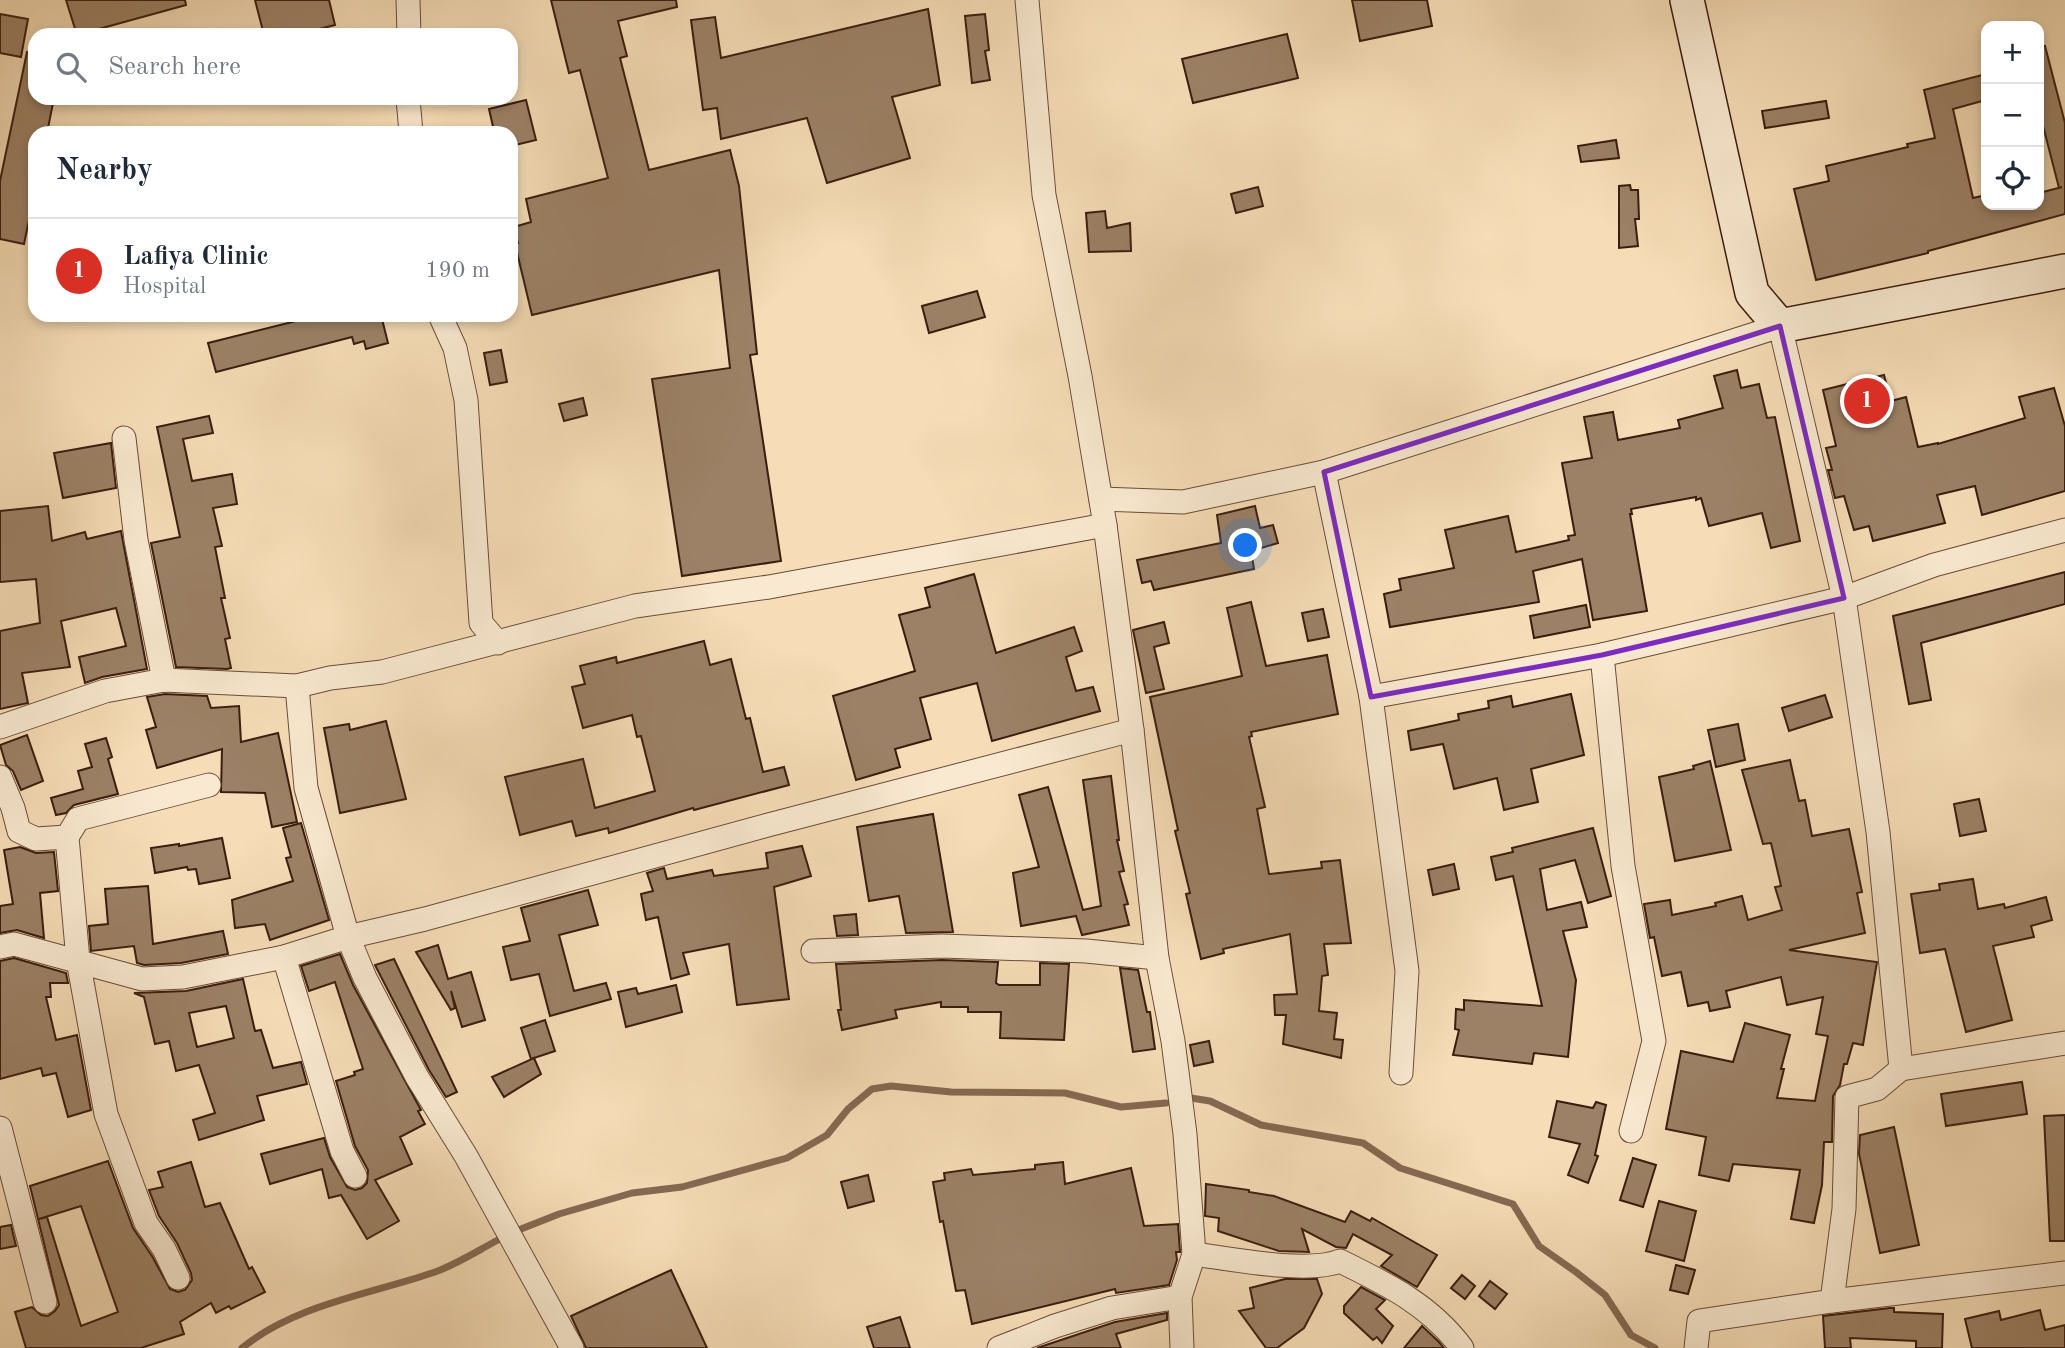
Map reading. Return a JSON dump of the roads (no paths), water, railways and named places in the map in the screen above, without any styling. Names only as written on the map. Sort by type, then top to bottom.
[{"type":"street","points":[[408,0],[409,28]]},
{"type":"street","points":[[1027,0],[1044,195],[1080,376],[1105,525],[1132,730],[1157,958],[1173,1041],[1185,1134],[1194,1255],[1181,1297],[1182,1348]]},
{"type":"street","points":[[1688,0],[1752,293],[1780,326],[1844,598],[1878,832],[1900,1069]]},
{"type":"street","points":[[409,105],[410,126]]},
{"type":"street","points":[[1101,499],[1184,502],[1324,472],[1780,326],[2065,271]]},
{"type":"street","points":[[443,322],[455,348],[466,400],[481,623],[498,643]]},
{"type":"street","points":[[124,438],[136,540],[164,680]]},
{"type":"street","points":[[1324,472],[1371,697],[1407,971],[1401,1073]]},
{"type":"street","points":[[0,727],[105,691],[164,680],[297,686],[330,678],[382,672],[635,606],[769,587],[1105,525]]},
{"type":"street","points":[[1371,697],[1602,655],[1844,598],[1934,565],[2065,530]]},
{"type":"street","points":[[446,654],[481,623]]},
{"type":"street","points":[[1602,655],[1623,866],[1654,1041],[1631,1131]]},
{"type":"street","points":[[297,686],[306,788],[348,937],[365,978],[417,1077],[466,1156],[572,1348]]},
{"type":"street","points":[[0,947],[14,944],[142,979],[183,977],[284,957],[348,937],[425,919],[768,825],[1132,730]]},
{"type":"street","points":[[0,778],[13,808],[19,831],[36,839],[67,837]]},
{"type":"street","points":[[178,1278],[164,1249],[146,1223],[106,1114],[78,960],[72,868],[67,837],[78,819],[209,785]]},
{"type":"street","points":[[813,951],[942,946],[1086,951],[1157,958]]},
{"type":"street","points":[[284,957],[342,1151],[355,1175]]},
{"type":"street","points":[[1832,1301],[1844,1209],[1847,1097],[1877,1089],[1900,1069],[2065,1043]]},
{"type":"street","points":[[1,1135],[45,1302]]},
{"type":"street","points":[[1194,1255],[1327,1267],[1340,1261],[1384,1282],[1434,1315],[1462,1348]]},
{"type":"street","points":[[1696,1348],[1699,1321],[1832,1301],[2065,1273]]},
{"type":"street","points":[[999,1348],[1112,1308],[1181,1297]]},
{"type":"waterway","points":[[516,1231],[559,1214],[632,1193],[682,1187],[787,1158],[827,1135],[848,1109],[872,1089],[891,1086],[951,1092],[1065,1093],[1121,1107],[1166,1103]]},
{"type":"waterway","points":[[1191,1098],[1210,1101],[1261,1125],[1363,1143],[1400,1168],[1513,1204],[1539,1246],[1605,1295],[1631,1335],[1655,1348]]},
{"type":"waterway","points":[[242,1348],[263,1333],[310,1310],[435,1272],[498,1240]]},
{"type":"place","name":"Lafiya Clinic","points":[[1867,401]]}]
